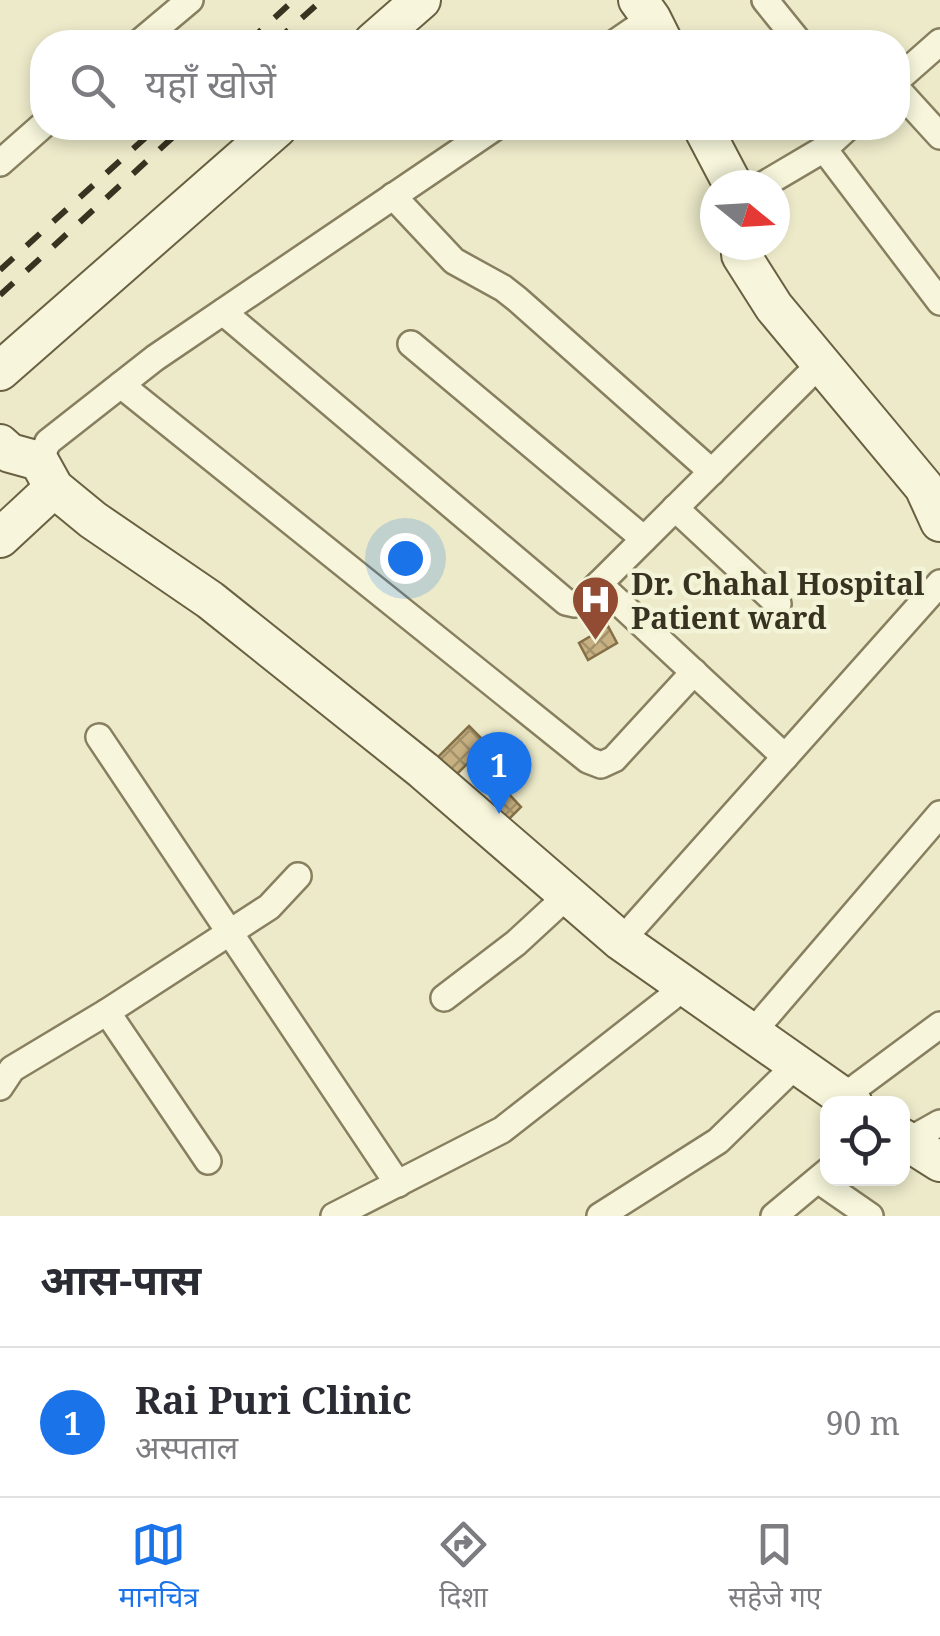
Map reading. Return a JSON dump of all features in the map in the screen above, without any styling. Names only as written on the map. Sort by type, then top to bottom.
[{"type":"main road","points":[[387,30],[421,0]]},
{"type":"main road","points":[[0,371],[263,140]]},
{"type":"main road","points":[[709,140],[725,170]]},
{"type":"main road","points":[[744,260],[774,307],[924,487],[940,522]]},
{"type":"main road","points":[[0,444],[46,475],[93,520],[210,600],[423,770],[621,941],[842,1096]]},
{"type":"main road","points":[[0,538],[46,475]]},
{"type":"main road","points":[[917,1134],[940,1162]]},
{"type":"street","points":[[154,30],[190,0]]},
{"type":"street","points":[[765,0],[789,30]]},
{"type":"street","points":[[910,68],[940,42]]},
{"type":"street","points":[[910,103],[940,136]]},
{"type":"street","points":[[0,162],[30,136]]},
{"type":"street","points":[[46,475],[48,442],[154,358],[476,140]]},
{"type":"street","points":[[788,170],[833,140]]},
{"type":"street","points":[[824,149],[940,302]]},
{"type":"street","points":[[393,196],[454,261],[518,299],[712,472]]},
{"type":"street","points":[[223,312],[566,602],[575,604],[600,584],[821,363]]},
{"type":"street","points":[[411,344],[644,539]]},
{"type":"street","points":[[121,384],[594,763],[614,759],[694,672]]},
{"type":"street","points":[[675,508],[778,604]]},
{"type":"street","points":[[621,941],[940,583]]},
{"type":"street","points":[[600,584],[786,757]]},
{"type":"street","points":[[100,737],[228,932],[388,1198]]},
{"type":"street","points":[[752,1033],[940,814]]},
{"type":"street","points":[[4,1069],[106,1012],[269,907],[298,876]]},
{"type":"street","points":[[444,998],[516,943],[568,895]]},
{"type":"street","points":[[334,1216],[388,1198],[502,1130],[686,986]]},
{"type":"street","points":[[106,1012],[208,1162]]},
{"type":"street","points":[[853,1096],[940,1025]]},
{"type":"street","points":[[600,1216],[718,1141],[796,1064]]},
{"type":"street","points":[[774,1216],[820,1178]]},
{"type":"street","points":[[835,1186],[870,1216]]},
{"type":"building","points":[[608,626],[617,643],[588,660],[579,643]]},
{"type":"building","points":[[469,726],[487,744],[449,782],[431,764]]},
{"type":"building","points":[[508,793],[521,807],[504,824],[490,811]]},
{"type":"railway","points":[[261,30],[294,0]]},
{"type":"railway","points":[[288,30],[322,0]]},
{"type":"railway","points":[[0,270],[143,140]]},
{"type":"railway","points":[[0,295],[170,140]]},
{"type":"place","name":"Dr. Chahal Hospital Patient ward","points":[[596,642]]},
{"type":"place","name":"Rai Puri Clinic","points":[[499,814]]}]
